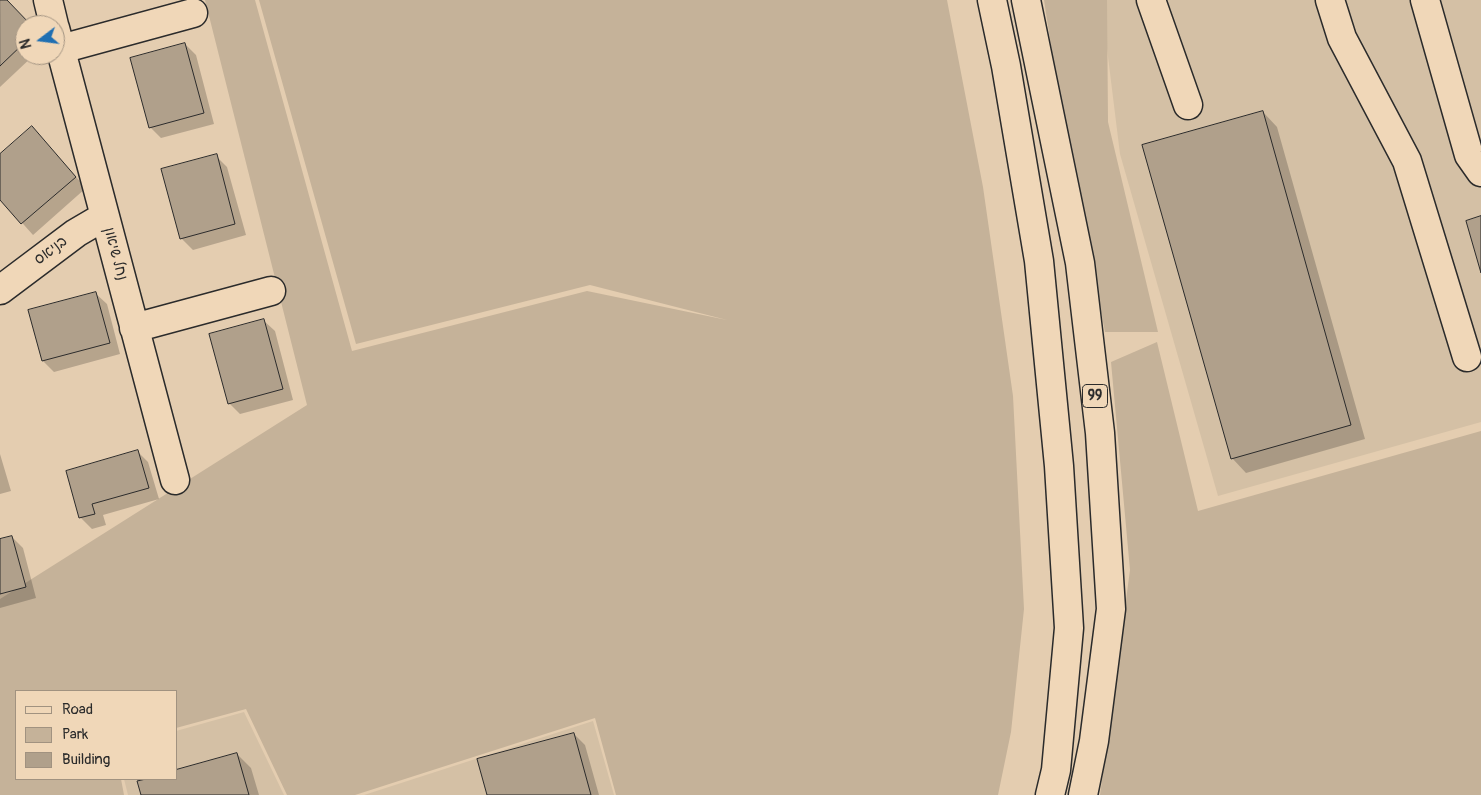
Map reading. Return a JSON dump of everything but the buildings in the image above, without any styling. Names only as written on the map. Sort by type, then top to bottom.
[{"type":"main road","name":"נחל שיאון","points":[[48,0],[52,15]]},
{"type":"main road","points":[[992,0],[1006,66],[1039,261],[1059,466],[1069,628],[1056,770],[1050,795]]},
{"type":"main road","name":"99","points":[[1026,0],[1080,262],[1100,433],[1111,609],[1094,741],[1083,795]]},
{"type":"main road","points":[[1151,0],[1188,105]]},
{"type":"main road","points":[[1330,0],[1342,38],[1407,162],[1467,357]]},
{"type":"main road","points":[[1425,0],[1469,155],[1481,172]]},
{"type":"main road","points":[[65,33],[193,13]]},
{"type":"main road","name":"נחל שיאון","points":[[65,64],[175,480]]},
{"type":"main road","name":"בניאס","points":[[0,290],[76,232],[105,216]]},
{"type":"main road","points":[[134,328],[270,291]]},
{"type":"shaded area","points":[[1101,0],[1481,0],[1481,422],[1218,496],[1120,154]]},
{"type":"shaded area","points":[[244,712],[284,795],[128,795],[124,780],[178,780],[178,730]]},
{"type":"shaded area","points":[[593,721],[614,795],[364,795]]},
{"type":"green space","points":[[205,0],[255,0],[352,351],[587,291],[727,320],[590,285],[356,344],[259,0],[947,0],[983,187],[1013,396],[1024,609],[1011,732],[998,795],[616,795],[595,718],[355,795],[287,795],[246,709],[178,727],[178,690],[15,690],[15,780],[121,780],[124,795],[0,795],[0,599],[307,405]]},
{"type":"green space","points":[[1044,0],[1107,0],[1108,122],[1158,332],[1105,332],[1060,105]]},
{"type":"green space","points":[[1157,342],[1198,511],[1481,431],[1481,795],[1100,795],[1130,570],[1111,362]]}]
